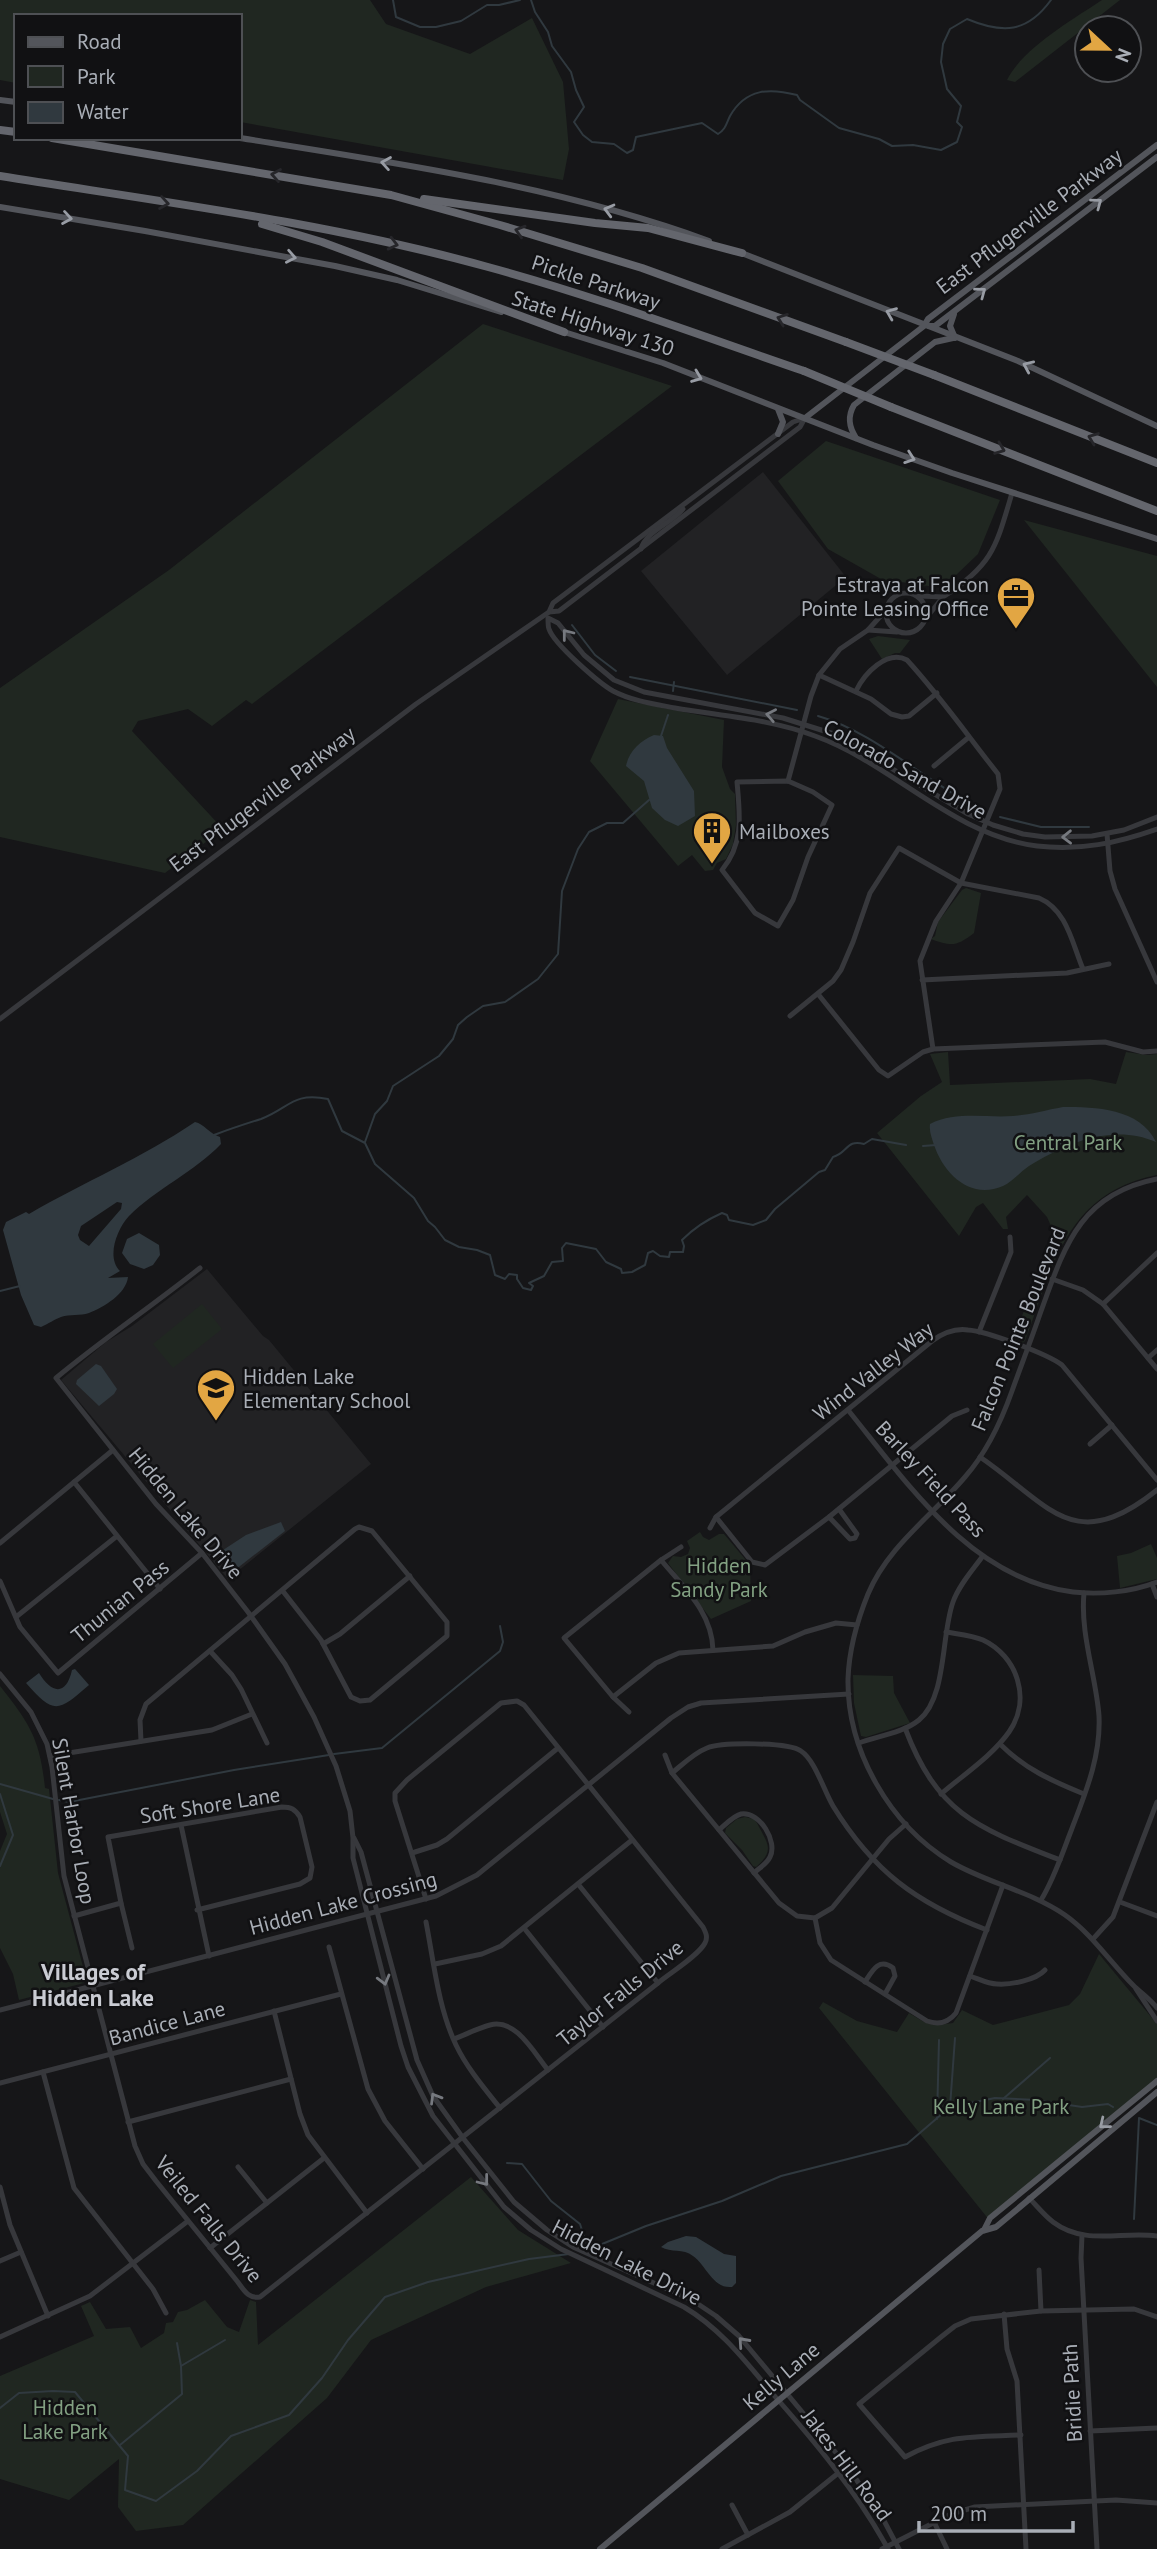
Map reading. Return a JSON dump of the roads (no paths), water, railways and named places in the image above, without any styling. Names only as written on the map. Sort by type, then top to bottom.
[{"type":"highway","name":"Pickle Parkway","points":[[64,140],[391,195],[500,225],[642,268],[846,342],[1157,463]]},
{"type":"highway","name":"Pickle Parkway","points":[[0,176],[374,239],[488,267],[622,307],[804,372],[1157,511]]},
{"type":"highway","points":[[391,195],[648,228],[741,253]]},
{"type":"highway","points":[[229,213],[322,242],[564,332]]},
{"type":"main road","points":[[242,138],[496,182],[607,209],[690,234],[1018,361],[1157,426]]},
{"type":"main road","name":"East Pflugerville Parkway","points":[[805,418],[924,326],[928,319],[1157,145]]},
{"type":"main road","name":"East Pflugerville Parkway","points":[[924,326],[935,326],[1157,157]]},
{"type":"main road","name":"State Highway 130","points":[[0,207],[227,245],[397,280],[663,363],[856,439],[1157,539]]},
{"type":"main road","points":[[1037,236],[1043,244]]},
{"type":"main road","points":[[955,338],[950,323],[957,310]]},
{"type":"main road","points":[[856,439],[849,425],[850,410],[854,405],[935,342],[955,338]]},
{"type":"main road","points":[[777,407],[783,422],[778,434]]},
{"type":"main road","name":"Kelly Lane","points":[[600,2549],[984,2230],[990,2218],[1157,2081]]},
{"type":"main road","name":"Kelly Lane","points":[[984,2230],[996,2227],[1157,2092]]},
{"type":"street","name":"East Pflugerville Parkway","points":[[548,615],[553,603],[793,422],[805,418]]},
{"type":"street","name":"East Pflugerville Parkway","points":[[0,1019],[416,704],[548,615],[559,611],[641,550],[800,427],[805,418]]},
{"type":"street","points":[[868,631],[903,634],[916,632],[943,597],[970,580],[984,564],[996,544],[1012,493]]},
{"type":"street","points":[[641,550],[645,540],[677,516],[689,501]]},
{"type":"street","points":[[788,781],[803,723],[820,675],[828,661],[846,643],[868,631],[886,610],[892,598],[899,594],[943,597]]},
{"type":"street","points":[[917,596],[925,604],[927,617]]},
{"type":"street","points":[[886,610],[888,622],[897,632]]},
{"type":"street","name":"Colorado Sand Drive","points":[[548,615],[600,671],[629,687],[803,723],[848,741],[986,822],[1016,833],[1045,837],[1107,834],[1157,817]]},
{"type":"street","name":"Colorado Sand Drive","points":[[548,615],[549,630],[575,661],[615,692],[656,705],[801,731],[856,755],[983,831],[1037,846],[1078,848],[1107,845],[1157,829]]},
{"type":"street","points":[[856,691],[868,672],[892,656],[901,656],[937,693],[953,719],[1001,781],[961,883],[953,899],[936,921],[920,961],[933,1049]]},
{"type":"street","points":[[820,675],[856,691],[891,714],[902,717],[909,716],[937,693]]},
{"type":"street","points":[[934,766],[969,737]]},
{"type":"street","points":[[788,781],[813,792],[832,805],[808,857],[793,900],[778,926],[755,913],[722,870],[732,858],[740,833],[737,782],[788,781]]},
{"type":"street","points":[[1107,834],[1110,871],[1115,889],[1157,982]]},
{"type":"street","points":[[790,1016],[834,981],[853,942],[870,893],[899,848],[961,883],[1039,898],[1051,904],[1062,917],[1083,969]]},
{"type":"street","points":[[1147,961],[1157,957]]},
{"type":"street","points":[[922,979],[1049,974],[1109,964]]},
{"type":"street","points":[[818,994],[880,1070],[888,1076],[923,1052],[933,1049],[1105,1042],[1143,1052],[1157,1051]]},
{"type":"street","name":"Falcon Pointe Boulevard","points":[[1157,1179],[1140,1182],[1113,1194],[1087,1214],[1068,1242],[1001,1420],[980,1457],[965,1477],[901,1543],[879,1572],[868,1594],[851,1648],[849,1694],[859,1743],[874,1779],[906,1824],[925,1843],[950,1861],[1041,1900],[1066,1916],[1093,1939],[1157,2008]]},
{"type":"street","points":[[979,1332],[1011,1252],[1010,1237]]},
{"type":"street","points":[[1103,1304],[1157,1253]]},
{"type":"street","name":"Hidden Lake Drive","points":[[200,1268],[133,1321],[105,1337],[56,1378],[164,1513],[202,1553],[285,1664],[336,1766],[417,2060],[433,2096],[463,2138],[514,2202],[560,2240],[674,2291],[716,2316],[739,2336],[787,2394]]},
{"type":"street","points":[[1052,1279],[1083,1290],[1103,1304],[1157,1369]]},
{"type":"street","name":"Wind Valley Way","points":[[710,1528],[716,1517],[942,1334],[969,1329],[1027,1349],[1062,1365],[1157,1480]]},
{"type":"street","points":[[1148,1358],[1157,1350]]},
{"type":"street","name":"Barley Field Pass","points":[[848,1410],[933,1510],[982,1557],[1006,1571],[1039,1585],[1084,1593],[1120,1591],[1155,1583]]},
{"type":"street","points":[[716,1517],[752,1562],[765,1565],[829,1517],[952,1416],[967,1410]]},
{"type":"street","points":[[1090,1444],[1112,1425]]},
{"type":"street","points":[[0,1543],[113,1450]]},
{"type":"street","points":[[980,1457],[1052,1512],[1072,1520],[1100,1521],[1120,1516],[1157,1490]]},
{"type":"street","points":[[74,1482],[160,1589]]},
{"type":"street","points":[[829,1517],[845,1536],[855,1538],[857,1534],[854,1527],[839,1509]]},
{"type":"street","points":[[141,1741],[140,1720],[146,1704],[359,1527],[372,1531],[447,1622],[449,1632],[370,1700],[360,1701],[351,1697],[311,1625],[282,1591]]},
{"type":"street","points":[[0,1581],[16,1617],[117,1536]]},
{"type":"street","points":[[629,1712],[613,1697],[564,1638],[681,1547]]},
{"type":"street","name":"Thunian Pass","points":[[16,1617],[20,1627],[58,1673],[202,1553]]},
{"type":"street","points":[[859,1743],[905,1728],[927,1713],[936,1691],[954,1599],[982,1557]]},
{"type":"street","points":[[661,1560],[703,1611],[713,1635],[713,1650]]},
{"type":"street","points":[[323,1644],[340,1634],[410,1576]]},
{"type":"street","points":[[1155,1583],[1157,1597]]},
{"type":"street","points":[[1041,1900],[1060,1860],[1096,1760],[1099,1730],[1084,1614],[1084,1593]]},
{"type":"street","points":[[613,1697],[667,1657],[679,1653],[773,1646],[835,1623],[857,1625]]},
{"type":"street","points":[[941,1794],[1000,1744],[1011,1730],[1020,1694],[1014,1669],[1000,1651],[980,1639],[946,1632]]},
{"type":"street","points":[[210,1651],[232,1675],[267,1743]]},
{"type":"street","name":"Silent Harbor Loop","points":[[0,1674],[38,1723],[50,1756],[60,1858],[92,1986]]},
{"type":"street","name":"Hidden Lake Crossing","points":[[0,2010],[426,1899],[466,1883],[671,1717],[688,1707],[723,1700],[849,1694]]},
{"type":"street","name":"Taylor Falls Drive","points":[[426,1899],[395,1801],[398,1789],[501,1703],[517,1701],[524,1705],[706,1934],[705,1942],[699,1950],[463,2138]]},
{"type":"street","points":[[50,1756],[212,1730],[252,1714]]},
{"type":"street","points":[[905,1728],[922,1768],[955,1808],[984,1828],[1060,1860]]},
{"type":"street","points":[[1000,1744],[1027,1768],[1042,1777],[1084,1794]]},
{"type":"street","points":[[672,1773],[697,1753],[718,1745],[799,1749],[809,1758],[838,1814],[872,1859],[919,1899],[941,1912],[987,1930]]},
{"type":"street","points":[[412,1853],[447,1839],[558,1748]]},
{"type":"street","points":[[665,1755],[672,1773],[786,1910],[797,1916],[815,1917],[832,1908],[889,1839],[906,1824]]},
{"type":"street","points":[[1093,1939],[1108,1925],[1120,1902],[1157,1802]]},
{"type":"street","name":"Soft Shore Lane","points":[[121,1903],[108,1837],[290,1807],[300,1817],[312,1867],[310,1878],[300,1884],[197,1910]]},
{"type":"street","points":[[719,1830],[742,1814],[754,1816],[761,1821],[772,1850],[766,1862],[754,1873]]},
{"type":"street","points":[[181,1825],[197,1910],[209,1956]]},
{"type":"street","name":"Hidden Lake Drive","points":[[354,1838],[353,1858],[408,2067],[433,2116],[504,2207],[531,2230],[561,2249],[700,2317],[739,2352],[779,2401]]},
{"type":"street","points":[[435,1964],[487,1952],[501,1946],[632,1840]]},
{"type":"street","points":[[578,1884],[657,1983]]},
{"type":"street","points":[[815,1917],[824,1953],[831,1960],[926,2021],[945,2022],[956,2013],[1003,1885]]},
{"type":"street","points":[[1120,1902],[1157,1916]]},
{"type":"street","points":[[74,1916],[121,1903],[132,1948]]},
{"type":"street","points":[[426,1922],[444,2012],[454,2039],[468,2067],[500,2108]]},
{"type":"street","points":[[524,1928],[603,2027]]},
{"type":"street","points":[[329,1947],[364,2079],[373,2101],[392,2131],[423,2169]]},
{"type":"street","points":[[864,1982],[878,1965],[888,1964],[893,1968],[895,1976],[885,1994]]},
{"type":"street","points":[[970,1976],[998,1984],[1043,1974],[1045,1970]]},
{"type":"street","name":"Veiled Falls Drive","points":[[92,1986],[128,2122],[142,2164],[248,2295],[254,2298],[260,2297],[463,2138]]},
{"type":"street","name":"Falcon Pointe Boulevard","points":[[1134,1986],[1157,2021]]},
{"type":"street","name":"Bandice Lane","points":[[0,2083],[341,1994]]},
{"type":"street","points":[[274,2011],[304,2126],[324,2158],[368,2213]]},
{"type":"street","points":[[454,2039],[491,2025],[505,2025],[516,2032],[548,2070]]},
{"type":"street","points":[[43,2072],[74,2188],[158,2296],[166,2314]]},
{"type":"street","points":[[128,2122],[291,2080]]},
{"type":"street","points":[[210,2248],[324,2158]]},
{"type":"street","points":[[238,2167],[267,2203]]},
{"type":"street","points":[[0,2188],[10,2225],[48,2316]]},
{"type":"street","points":[[1029,2198],[1060,2227],[1082,2235],[1157,2236]]},
{"type":"street","points":[[0,2337],[90,2296],[188,2221]]},
{"type":"street","name":"Bridie Path","points":[[1082,2235],[1097,2549]]},
{"type":"street","points":[[0,2261],[21,2252]]},
{"type":"street","points":[[1039,2270],[1041,2311]]},
{"type":"street","points":[[1021,2435],[950,2438],[928,2445],[905,2457],[859,2404],[955,2326],[985,2316],[1041,2311],[1134,2309],[1157,2317]]},
{"type":"street","points":[[1004,2314],[1007,2349],[1017,2381],[1026,2549]]},
{"type":"street","name":"Jakes Hill Road","points":[[787,2394],[847,2466],[872,2501],[899,2549]]},
{"type":"street","name":"Jakes Hill Road","points":[[779,2401],[839,2473],[859,2501],[885,2548]]},
{"type":"street","points":[[1090,2431],[1157,2428]]},
{"type":"street","points":[[722,2549],[790,2512],[847,2466]]},
{"type":"street","points":[[885,2548],[965,2509],[1093,2501],[1132,2500],[1157,2503]]},
{"type":"street","points":[[732,2505],[748,2535]]},
{"type":"street","points":[[934,2522],[947,2549]]},
{"type":"water","points":[[654,735],[663,736],[667,748],[694,791],[695,816],[678,826],[665,820],[652,808],[644,781],[626,766],[636,747]]},
{"type":"water","points":[[1063,1107],[1102,1109],[1128,1116],[1149,1131],[1156,1142],[1123,1134],[1090,1138],[1043,1158],[1003,1186],[980,1190],[960,1182],[944,1166],[930,1132],[930,1124],[950,1118],[1019,1115]]},
{"type":"water","points":[[195,1122],[220,1137],[221,1144],[129,1216],[115,1243],[114,1258],[120,1271],[108,1278],[128,1277],[123,1289],[107,1303],[89,1313],[61,1317],[41,1327],[34,1325],[21,1295],[3,1230],[6,1222],[26,1212],[29,1214]],"holes":[[[117,1202],[122,1203],[121,1209],[89,1246],[80,1240],[78,1235],[81,1226]]]},
{"type":"water","points":[[139,1233],[159,1245],[160,1255],[153,1265],[144,1269],[130,1264],[122,1253],[127,1239]]},
{"type":"water","points":[[96,1364],[101,1366],[117,1389],[99,1406],[76,1384],[77,1380]]},
{"type":"water","points":[[281,1522],[285,1531],[235,1570],[220,1554],[246,1535]]},
{"type":"water","points":[[75,1669],[89,1685],[63,1705],[50,1705],[43,1701],[26,1683],[39,1673],[48,1685],[62,1688]]},
{"type":"water","points":[[686,2236],[696,2237],[724,2254],[736,2256],[736,2283],[732,2287],[720,2284],[689,2254],[661,2247]]},
{"type":"waterway","points":[[393,0],[396,17],[420,27],[436,27],[461,21],[487,5],[520,0]]},
{"type":"waterway","points":[[531,0],[548,32],[552,46],[571,72],[584,107],[574,122],[592,142],[614,144],[627,153],[633,150],[636,137],[702,123],[718,134],[743,100],[759,92],[768,91],[797,95],[839,128],[879,139],[892,146],[913,145],[941,150],[957,142],[962,127],[957,122],[961,106],[947,89],[941,62],[943,44],[950,29],[967,19],[992,27],[1014,28],[1033,19],[1051,0]]},
{"type":"waterway","points":[[572,625],[595,655],[616,671]]},
{"type":"waterway","points":[[630,677],[797,710]]},
{"type":"waterway","points":[[673,691],[674,682]]},
{"type":"waterway","points":[[661,736],[668,715]]},
{"type":"waterway","points":[[818,716],[859,733],[978,808]]},
{"type":"waterway","points":[[365,1142],[375,1114],[387,1101],[393,1086],[439,1056],[453,1039],[458,1025],[467,1017],[483,1006],[505,1002],[538,979],[558,954],[562,891],[578,849],[589,832],[607,823],[623,823],[649,800]]},
{"type":"waterway","points":[[1000,817],[1041,827],[1089,827]]},
{"type":"waterway","points":[[214,1135],[271,1115],[299,1099],[328,1099],[342,1131],[365,1143],[375,1164],[414,1198],[428,1221],[445,1240],[459,1247],[490,1255],[495,1275],[505,1279],[509,1274],[517,1275],[523,1288],[531,1290],[533,1286],[529,1283],[544,1276],[552,1262],[563,1261],[562,1248],[566,1243],[596,1249],[606,1262],[621,1269],[622,1273],[632,1272],[645,1265],[648,1253],[653,1251],[660,1256],[669,1257],[670,1252],[683,1252],[682,1240],[700,1225],[722,1213],[727,1215],[729,1220],[753,1225],[766,1220],[775,1209],[819,1172],[825,1170],[833,1157],[854,1143],[864,1144],[872,1139],[906,1145]]},
{"type":"waterway","points":[[923,1146],[936,1145]]},
{"type":"waterway","points":[[0,1291],[20,1286]]},
{"type":"waterway","points":[[334,1754],[382,1748],[500,1651],[503,1642],[500,1626]]},
{"type":"waterway","points":[[59,1800],[69,1802],[234,1770],[329,1755]]},
{"type":"waterway","points":[[0,1784],[53,1799]]},
{"type":"waterway","points":[[0,1794],[13,1835],[0,1866]]},
{"type":"waterway","points":[[950,2107],[955,2038]]},
{"type":"waterway","points":[[937,2119],[939,2040]]},
{"type":"waterway","points":[[1003,2099],[1050,2058]]},
{"type":"waterway","points":[[585,2251],[646,2226],[722,2201],[781,2176],[907,2144],[950,2107],[995,2098],[1036,2100],[1082,2107],[1108,2104],[1113,2107]]},
{"type":"waterway","points":[[1134,2219],[1139,2118],[1157,2125]]},
{"type":"waterway","points":[[507,2163],[522,2164],[551,2201],[580,2224],[588,2249]]},
{"type":"waterway","points":[[0,2408],[19,2393],[75,2392],[128,2456],[125,2490],[156,2501],[197,2471],[231,2436],[289,2415],[322,2378],[348,2340],[385,2297],[428,2282],[529,2259],[569,2254]]},
{"type":"waterway","points":[[120,2445],[182,2394],[181,2366],[225,2340]]},
{"type":"waterway","points":[[177,2343],[181,2366]]},
{"type":"place","name":"Estraya at Falcon Pointe Leasing Office","points":[[1016,630]]},
{"type":"place","name":"Mailboxes","points":[[712,865]]},
{"type":"place","name":"Hidden Lake Elementary School","points":[[216,1422]]},
{"type":"district","name":"Villages of Hidden Lake","points":[[93,1984]]},
{"type":"park label","name":"Central Park","points":[[1068,1142]]},
{"type":"park label","name":"Hidden Sandy Park","points":[[719,1577]]},
{"type":"park label","name":"Kelly Lane Park","points":[[1001,2106]]},
{"type":"park label","name":"Hidden Lake Park","points":[[65,2419]]}]
